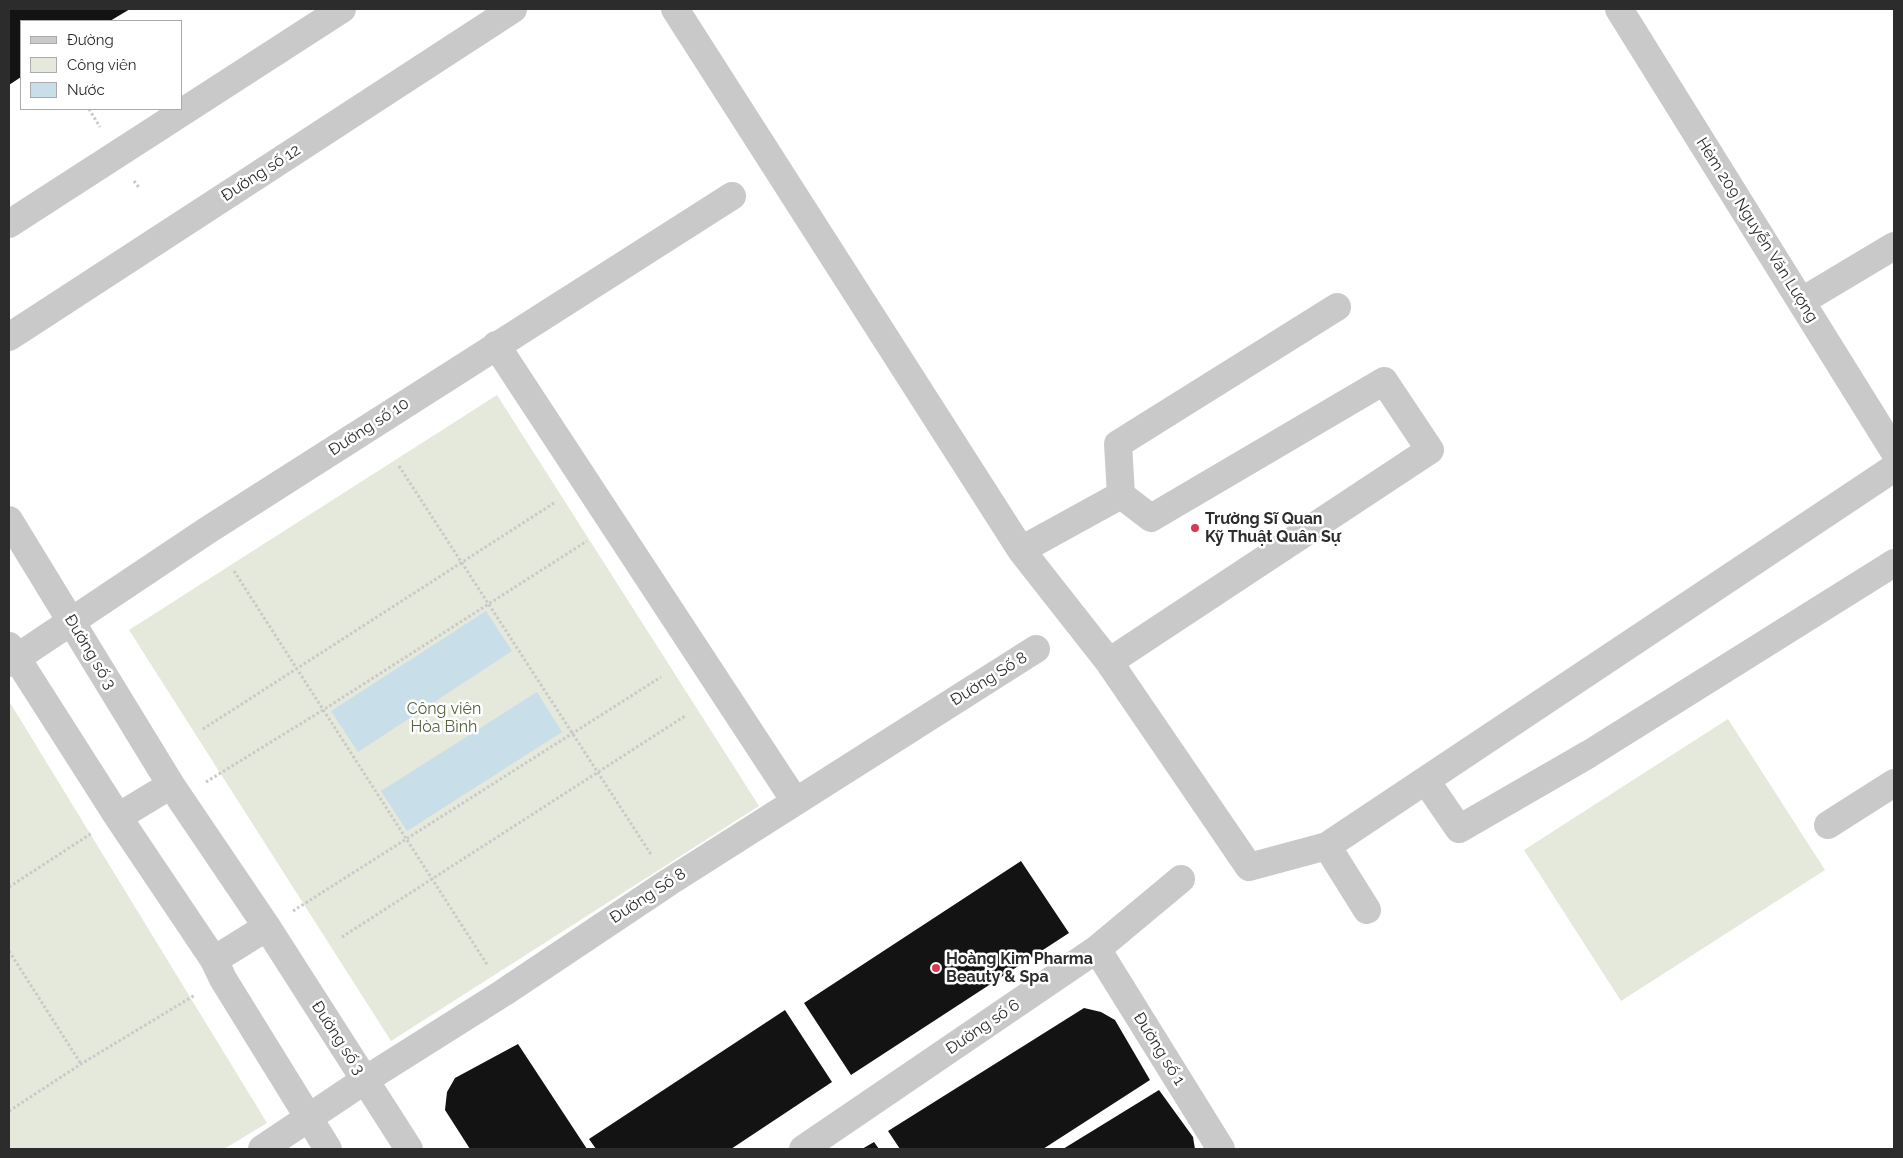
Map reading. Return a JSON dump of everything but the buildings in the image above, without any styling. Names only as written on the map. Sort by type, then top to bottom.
[{"type":"street","points":[[9,224],[342,9]]},
{"type":"street","name":"Đường số 12","points":[[9,336],[513,9]]},
{"type":"street","points":[[674,9],[1021,550],[1109,662],[1249,867],[1327,846],[1894,468]]},
{"type":"street","name":"Hẻm 209 Nguyễn Văn Lượng","points":[[1619,9],[1894,451]]},
{"type":"street","name":"Đường số 10","points":[[11,655],[72,622],[208,530],[732,196]]},
{"type":"street","points":[[1802,301],[1894,246]]},
{"type":"street","points":[[1109,662],[1430,450],[1384,381],[1151,518],[1121,495],[1118,444],[1337,307]]},
{"type":"street","points":[[496,345],[795,801]]},
{"type":"street","points":[[1021,550],[1121,495]]},
{"type":"street","name":"Đường số 3","points":[[9,520],[175,792],[267,928],[409,1149]]},
{"type":"street","points":[[1426,781],[1459,829],[1589,754],[1894,563]]},
{"type":"street","name":"Đường Số 8","points":[[262,1149],[795,801],[1036,649]]},
{"type":"street","points":[[11,655],[218,970],[328,1149]]},
{"type":"street","points":[[1828,825],[1894,783]]},
{"type":"street","points":[[118,817],[175,792]]},
{"type":"street","points":[[1327,846],[1367,910]]},
{"type":"street","name":"Đường số 6","points":[[803,1149],[1097,949],[1181,879]]},
{"type":"street","points":[[218,970],[267,928]]},
{"type":"street","name":"Đường số 1","points":[[1097,949],[1221,1149]]},
{"type":"path","points":[[399,466],[653,858]]},
{"type":"path","points":[[203,728],[554,503]]},
{"type":"path","points":[[175,792],[323,710],[613,524]]},
{"type":"path","points":[[234,571],[491,972]]},
{"type":"path","points":[[267,928],[661,677]]},
{"type":"path","points":[[342,938],[685,716]]},
{"type":"path","points":[[9,887],[118,817]]},
{"type":"path","points":[[9,951],[81,1064]]},
{"type":"path","points":[[9,1110],[81,1064],[218,970]]},
{"type":"green space","name":"Công viên Hòa Bình","points":[[497,395],[759,806],[391,1041],[129,630]]},
{"type":"green space","points":[[9,701],[267,1123],[224,1149],[9,1149]]},
{"type":"green space","points":[[1728,719],[1825,870],[1621,1001],[1524,850]]},
{"type":"water","points":[[486,611],[512,651],[358,752],[331,711]]},
{"type":"water","points":[[537,692],[562,732],[407,831],[381,791]]},
{"type":"place","name":"Trường Sĩ Quan Kỹ Thuật Quân Sự","points":[[1195,528]]},
{"type":"place","name":"Hoàng Kim Pharma Beauty & Spa","points":[[936,968]]}]
